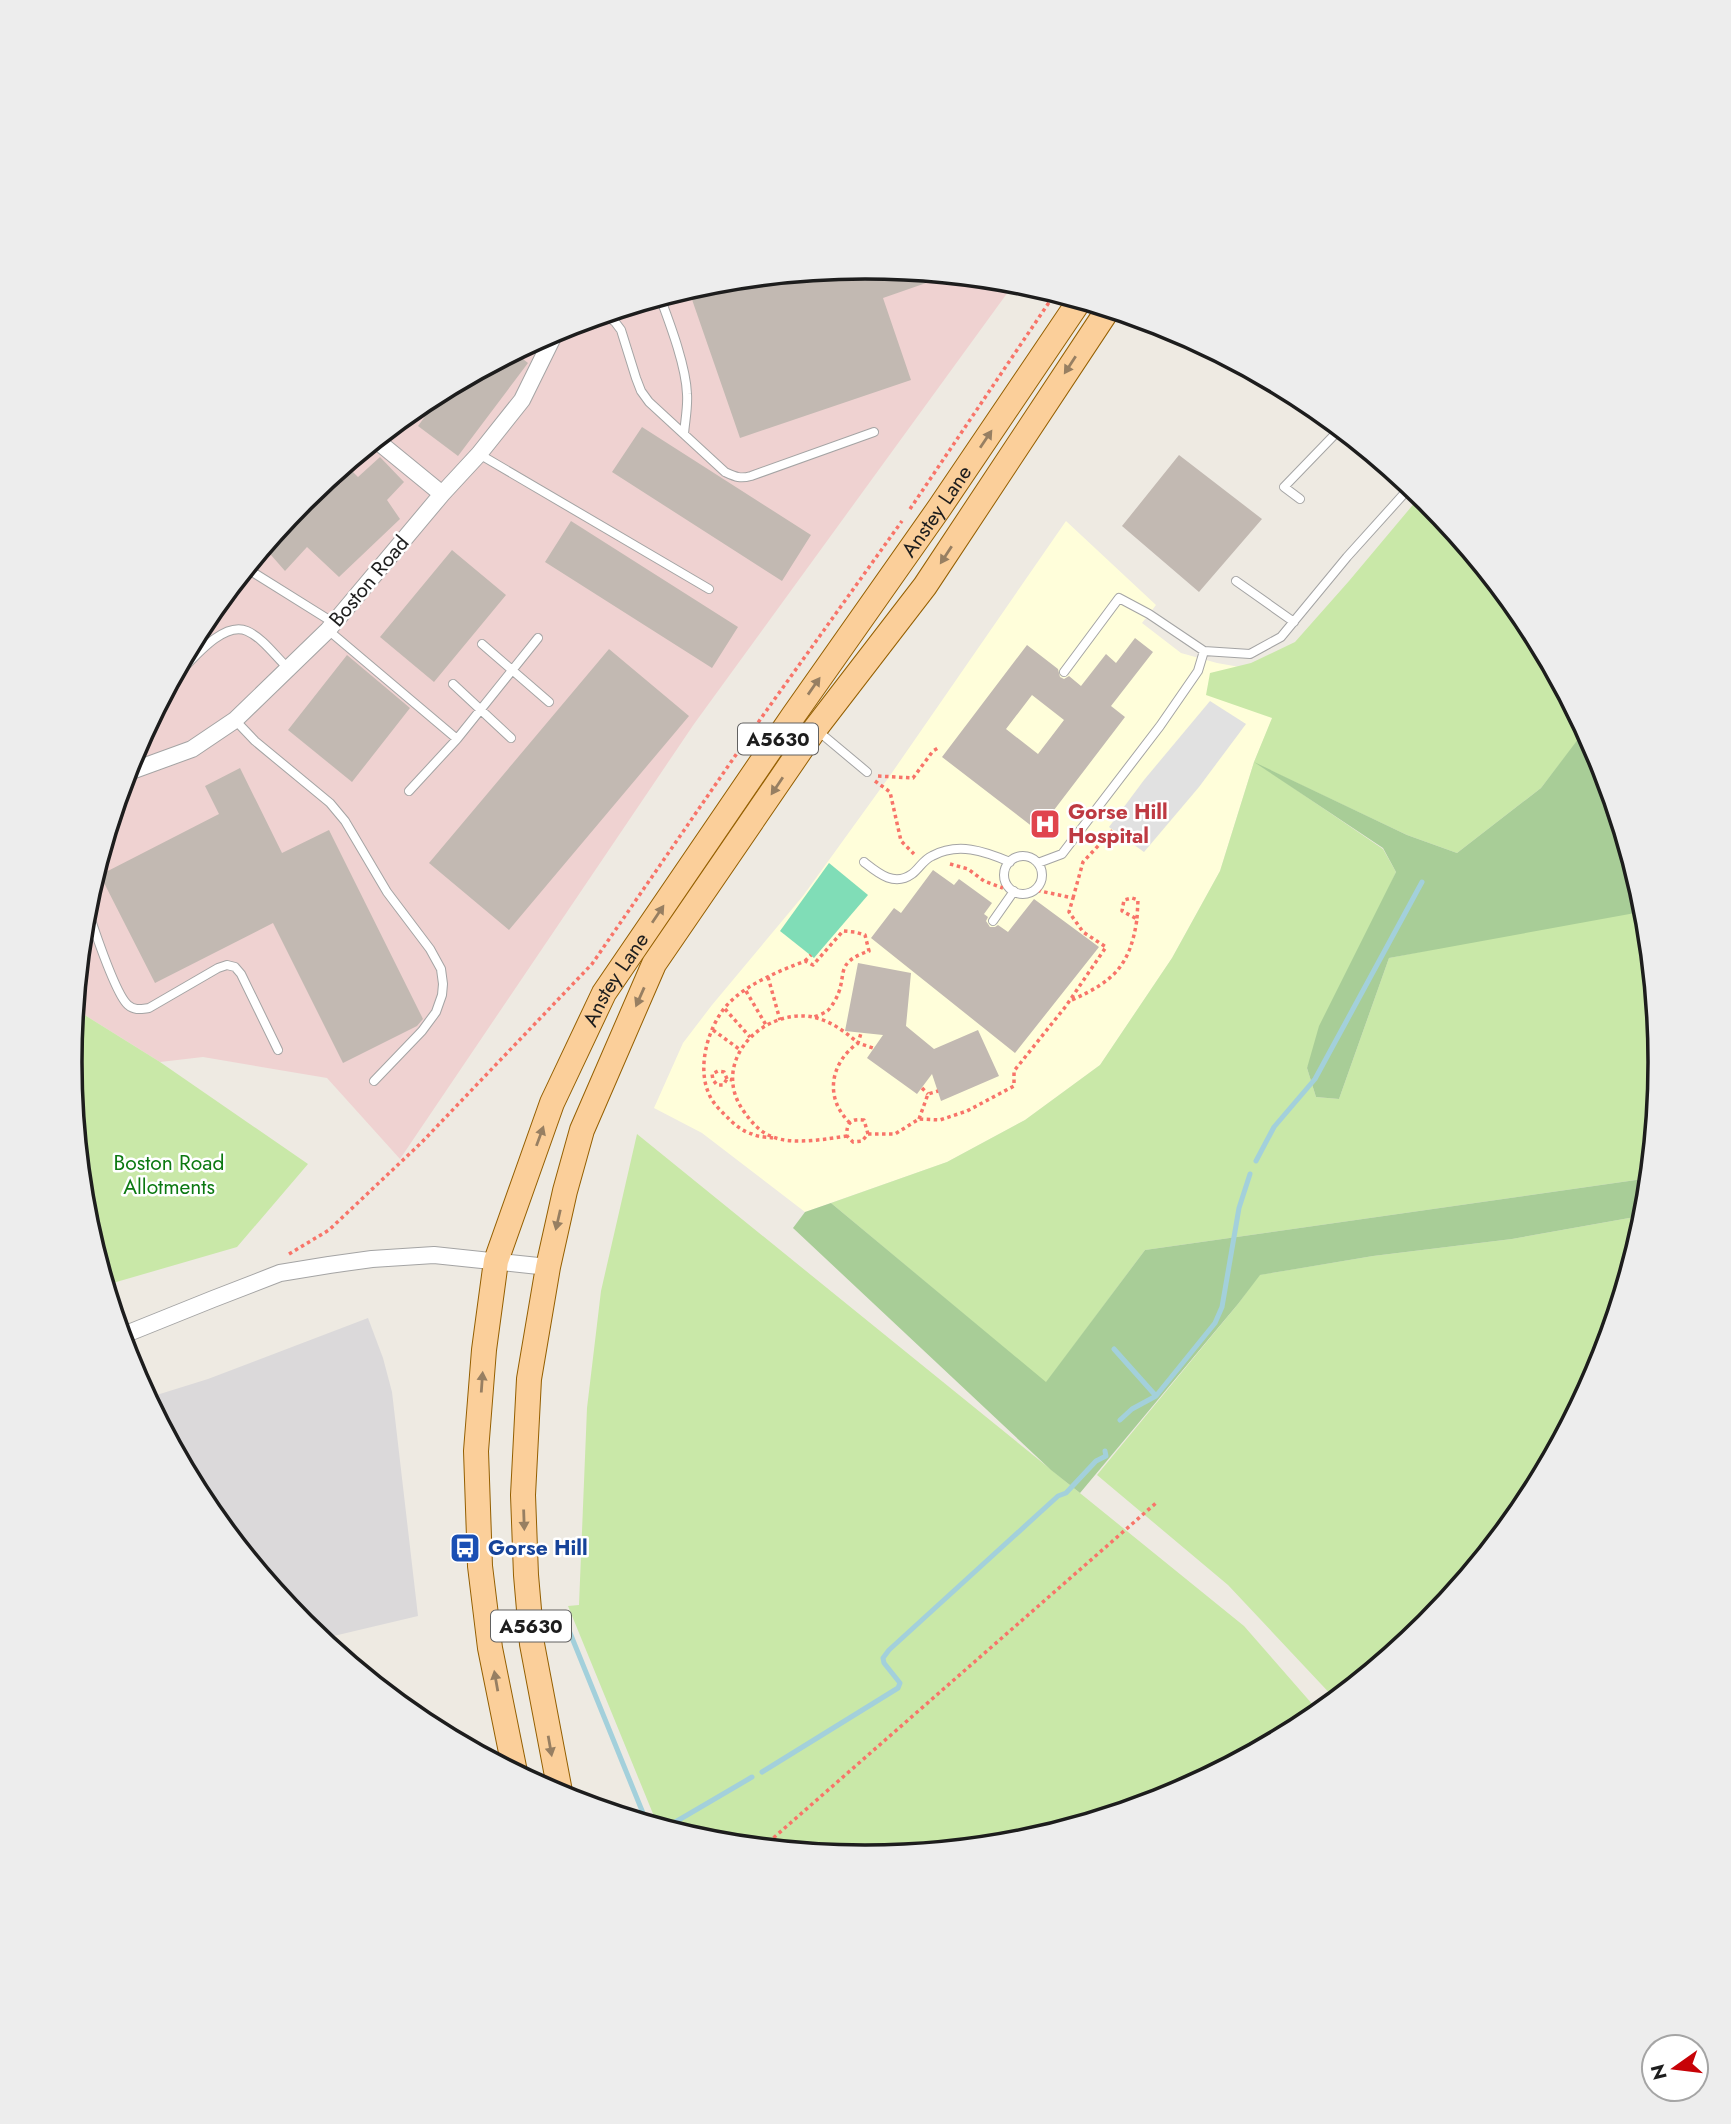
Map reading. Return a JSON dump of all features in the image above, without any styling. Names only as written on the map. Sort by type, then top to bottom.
[{"type":"main road","name":"Anstey Lane","points":[[512,1760],[490,1648],[480,1566],[477,1451],[484,1350],[496,1261],[552,1103],[604,993],[1075,307]]},
{"type":"main road","name":"A5630","points":[[816,729],[925,586],[1104,316]]},
{"type":"main road","name":"Anstey Lane","points":[[558,1782],[533,1644],[526,1575],[523,1494],[529,1379],[548,1268],[565,1191],[582,1130],[654,964],[816,729]]},
{"type":"street","name":"Boston Road","points":[[140,767],[192,749],[235,720],[331,627],[522,400],[549,346]]},
{"type":"street","points":[[383,446],[442,494]]},
{"type":"street","points":[[131,1332],[280,1273],[372,1259],[434,1255],[548,1268]]},
{"type":"lane","points":[[663,305],[686,380],[684,434]]},
{"type":"lane","points":[[613,320],[621,330],[641,391],[649,402],[725,472],[740,479],[874,432]]},
{"type":"lane","points":[[1300,499],[1283,487],[1334,435]]},
{"type":"lane","points":[[479,454],[709,589]]},
{"type":"lane","points":[[1064,673],[1119,598],[1149,614],[1204,651],[1250,654],[1281,637],[1404,493]]},
{"type":"lane","points":[[254,573],[331,627],[457,739]]},
{"type":"lane","points":[[1236,581],[1294,622]]},
{"type":"lane","points":[[195,657],[216,637],[230,629],[246,630],[288,668]]},
{"type":"lane","points":[[409,791],[481,711],[538,638]]},
{"type":"lane","points":[[482,644],[549,702]]},
{"type":"lane","points":[[1038,863],[1062,854],[1160,726],[1198,671],[1204,651]]},
{"type":"lane","points":[[453,684],[510,738]]},
{"type":"lane","points":[[235,720],[255,741],[330,803],[345,821],[387,892],[430,949],[441,970],[442,995],[436,1012],[422,1031],[374,1081]]},
{"type":"lane","points":[[816,729],[867,772]]},
{"type":"lane","points":[[864,862],[882,876],[902,879],[911,875],[931,856],[944,850],[975,849],[1010,862]]},
{"type":"lane","points":[[1027,856],[1038,863],[1042,878],[1038,887],[1029,893],[1014,891],[1007,884],[1004,873],[1010,862],[1027,856]]},
{"type":"lane","points":[[993,921],[1014,891]]},
{"type":"lane","points":[[94,927],[111,973],[130,1008],[149,1008],[218,968],[228,965],[235,967],[241,974],[278,1049]]},
{"type":"path","points":[[910,509],[1050,301]]},
{"type":"path","points":[[280,1273],[277,1260],[329,1230],[377,1185],[438,1126],[592,964],[764,714],[902,521]]},
{"type":"path","points":[[867,772],[877,776],[913,778],[933,751],[940,747]]},
{"type":"path","points":[[868,1134],[864,1120],[857,1119],[846,1127],[847,1136],[853,1142],[862,1141],[868,1134],[895,1134],[919,1119],[940,1121],[967,1111],[1014,1086],[1014,1071],[1070,1001],[1106,947],[1083,932],[1069,912],[1083,862],[1113,830]]},
{"type":"path","points":[[1038,887],[1040,891],[1073,898]]},
{"type":"path","points":[[1070,1001],[1099,988],[1116,973],[1133,941],[1137,919],[1138,900],[1124,900],[1122,911],[1137,919]]},
{"type":"path","points":[[805,961],[813,965],[843,931],[865,935],[869,951],[855,956],[845,965],[841,989],[828,1011],[812,1018]]},
{"type":"path","points":[[810,955],[805,961],[768,976],[746,990],[719,1015],[705,1055],[705,1080],[709,1095],[720,1111],[751,1134],[807,1141],[847,1136]]},
{"type":"path","points":[[768,976],[780,1020]]},
{"type":"path","points":[[746,990],[766,1025]]},
{"type":"path","points":[[725,1009],[750,1037]]},
{"type":"path","points":[[828,1011],[830,1022]]},
{"type":"path","points":[[773,1138],[753,1124],[740,1107],[730,1079],[724,1072],[712,1074],[713,1080],[717,1085],[723,1085],[730,1079],[739,1049],[750,1037],[766,1025],[807,1016],[830,1022],[858,1043],[873,1048]]},
{"type":"path","points":[[713,1030],[739,1049]]},
{"type":"path","points":[[850,1122],[841,1115],[835,1103],[833,1081],[843,1058],[858,1043],[861,1032]]},
{"type":"path","points":[[705,1080],[713,1080]]},
{"type":"path","points":[[922,1088],[928,1094]]},
{"type":"path","points":[[928,1094],[938,1091]]},
{"type":"path","points":[[919,1119],[928,1094]]},
{"type":"path","points":[[771,1840],[1156,1503]]},
{"type":"shaded area","points":[[814,280],[917,280],[1008,292],[694,724],[400,1159],[327,1078],[203,1057],[160,1062],[84,1015],[97,909],[124,810],[163,716],[214,627],[244,585],[277,546],[349,473],[430,411],[474,384],[566,338],[663,305],[763,285]]},
{"type":"shaded area","name":"Gorse Hill Hospital","points":[[1066,521],[1156,605],[1142,623],[1181,653],[1217,663],[1279,674],[1273,717],[1254,762],[1220,871],[1172,958],[1100,1065],[1025,1120],[947,1162],[805,1212],[702,1133],[654,1108],[683,1043],[803,896]]},
{"type":"shaded area","points":[[1210,701],[1246,724],[1199,787],[1144,852],[1109,827]]},
{"type":"shaded area","points":[[368,1318],[392,1392],[418,1616],[333,1636],[277,1578],[244,1539],[214,1497],[187,1454],[157,1395],[208,1379]]},
{"type":"green space","points":[[1414,503],[1487,585],[1517,627],[1544,670],[1579,739],[1541,788],[1457,853],[1407,835],[1261,766],[1383,849],[1396,872],[1307,1068],[1316,1097],[1339,1099],[1389,958],[1634,909],[1647,1011],[1649,1062],[1640,1179],[1145,1250],[1046,1383],[831,1203],[947,1162],[1025,1120],[1100,1065],[1172,958],[1220,871],[1254,762],[1272,718],[1206,695],[1210,673],[1251,663],[1295,642]]},
{"type":"green space","points":[[1578,739],[1607,810],[1635,913],[1389,958],[1339,1099],[1316,1097],[1307,1068],[1319,1026],[1396,872],[1383,848],[1254,762],[1407,835],[1457,853],[1541,788]]},
{"type":"green space","points":[[829,863],[868,895],[814,958],[780,931]]},
{"type":"green space","name":"Boston Road Allotments","points":[[84,1015],[160,1062],[308,1164],[237,1247],[114,1283],[97,1215],[89,1164],[82,1062]]},
{"type":"green space","points":[[637,1134],[1244,1626],[1313,1705],[1257,1740],[1165,1786],[1068,1819],[968,1839],[917,1844],[814,1844],[763,1839],[654,1816],[568,1606],[579,1605],[587,1408],[601,1291]]},
{"type":"green space","points":[[1640,1179],[1633,1217],[1512,1239],[1373,1256],[1260,1275],[1080,1493],[1051,1470],[793,1228],[805,1212],[831,1203],[1046,1382],[1145,1250]]},
{"type":"green space","points":[[1633,1217],[1607,1314],[1589,1362],[1544,1454],[1517,1497],[1487,1539],[1419,1616],[1382,1651],[1329,1693],[1228,1585],[1097,1475],[1259,1275],[1373,1256],[1512,1239]]},
{"type":"building","points":[[814,280],[931,281],[883,298],[911,380],[740,438],[692,299],[763,285]]},
{"type":"building","points":[[522,358],[528,363],[458,456],[418,426],[428,413],[474,384]]},
{"type":"building","points":[[642,427],[811,535],[782,581],[612,472]]},
{"type":"building","points":[[1179,455],[1262,519],[1199,592],[1122,526]]},
{"type":"building","points":[[380,457],[404,482],[387,500],[400,519],[339,577],[307,547],[285,571],[270,554],[312,508],[352,471],[358,477]]},
{"type":"building","points":[[571,521],[738,627],[712,668],[545,562]]},
{"type":"building","points":[[452,550],[506,595],[434,682],[380,637]]},
{"type":"building","points":[[1135,638],[1153,652],[1111,706],[1125,717],[1038,831],[942,757],[1027,645],[1058,669],[1060,677],[1064,679],[1069,676],[1081,686],[1106,654],[1116,663]],"holes":[[[1032,695],[1064,720],[1038,754],[1006,729]]]},
{"type":"building","points":[[609,649],[689,716],[509,930],[429,863]]},
{"type":"building","points":[[347,655],[410,708],[352,782],[288,730]]},
{"type":"building","points":[[240,768],[282,853],[329,830],[423,1019],[417,1026],[343,1063],[273,923],[155,983],[104,882],[106,872],[219,814],[205,786]]},
{"type":"building","points":[[933,870],[954,885],[959,879],[992,903],[984,914],[988,917],[986,921],[990,927],[998,925],[1008,932],[1034,899],[1099,947],[1015,1053],[871,938],[894,908],[901,913]]},
{"type":"building","points":[[858,963],[911,973],[906,1026],[934,1049],[978,1030],[999,1076],[941,1101],[932,1074],[917,1094],[867,1058],[883,1035],[845,1031]]},
{"type":"waterway","points":[[1256,1161],[1274,1127],[1315,1079],[1422,882]]},
{"type":"waterway","points":[[1120,1420],[1132,1409],[1156,1396],[1215,1323],[1222,1307],[1239,1208],[1250,1174]]},
{"type":"waterway","points":[[1114,1349],[1156,1396]]},
{"type":"waterway","points":[[762,1772],[898,1688],[900,1683],[884,1663],[883,1658],[889,1650],[1058,1496],[1066,1493],[1096,1461],[1106,1456],[1105,1451]]},
{"type":"waterway","points":[[564,1618],[643,1813]]},
{"type":"waterway","points":[[676,1822],[752,1777]]},
{"type":"place","name":"Gorse Hill Hospital","points":[[1045,824]]},
{"type":"place","name":"Gorse Hill","points":[[465,1548]]}]
